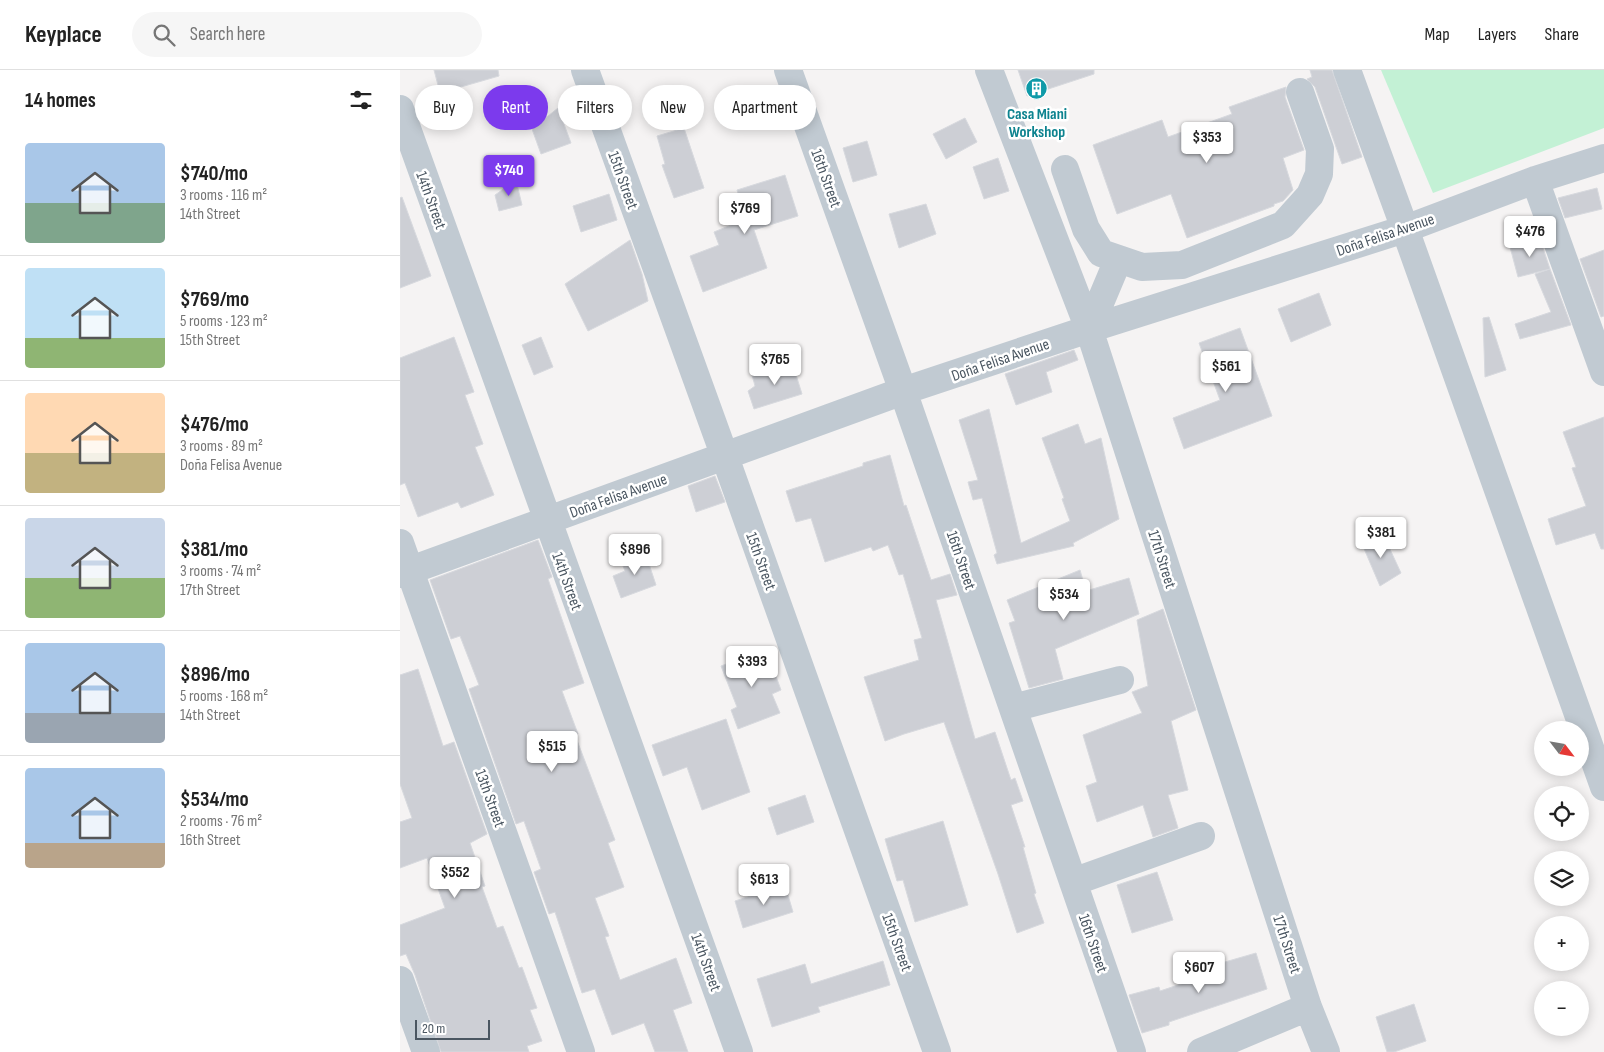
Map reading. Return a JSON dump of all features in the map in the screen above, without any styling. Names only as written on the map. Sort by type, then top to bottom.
[{"type":"street","name":"15th Street","points":[[585,70],[937,1052]]},
{"type":"street","name":"16th Street","points":[[788,70],[903,391],[1132,1052]]},
{"type":"street","name":"17th Street","points":[[989,70],[1089,329],[1308,1007],[1326,1052]]},
{"type":"street","points":[[1346,70],[1405,229],[1604,787]]},
{"type":"street","points":[[1066,169],[1086,229],[1101,253],[1142,267],[1182,264],[1283,225],[1310,196],[1319,174],[1320,149],[1300,92]]},
{"type":"street","name":"14th Street","points":[[400,109],[739,1052]]},
{"type":"street","name":"Doña Felisa Avenue","points":[[405,572],[903,391],[1089,329],[1405,229],[1535,180],[1604,158]]},
{"type":"street","points":[[1535,180],[1604,372]]},
{"type":"street","points":[[1089,329],[1118,260]]},
{"type":"street","name":"13th Street","points":[[400,543],[405,572],[581,1052]]},
{"type":"street","points":[[1013,708],[1120,680]]},
{"type":"street","points":[[1073,882],[1201,836]]},
{"type":"street","points":[[400,980],[426,1052]]},
{"type":"street","points":[[1201,1052],[1308,1007]]},
{"type":"green space","points":[[1381,70],[1604,70],[1604,128],[1433,193]]},
{"type":"building","points":[[434,70],[498,70],[499,76],[468,85],[438,85]]},
{"type":"building","name":"Casa Miani Workshop","points":[[1018,70],[1094,70],[1094,74],[1027,96]]},
{"type":"building","points":[[1310,70],[1332,70],[1362,157],[1342,164],[1315,87],[1307,79],[1312,77]]},
{"type":"building","points":[[1286,87],[1285,97],[1304,150],[1283,158],[1293,190],[1283,201],[1187,238],[1171,194],[1117,214],[1093,145],[1162,120],[1168,137],[1232,114],[1229,107]]},
{"type":"building","points":[[558,108],[558,130],[566,130],[571,143],[541,154],[532,130],[548,130],[548,116]]},
{"type":"building","points":[[965,118],[977,142],[946,159],[933,134]]},
{"type":"building","points":[[677,130],[685,130],[704,188],[674,198],[662,165],[665,164],[657,136]]},
{"type":"building","points":[[867,141],[877,175],[853,182],[843,148]]},
{"type":"building","points":[[998,158],[1009,191],[984,199],[973,167]]},
{"type":"building","points":[[785,175],[798,216],[754,230],[767,268],[703,292],[690,256],[719,245],[714,232],[746,219],[737,190]]},
{"type":"building","points":[[516,180],[522,205],[499,211],[495,195]]},
{"type":"building","points":[[1597,188],[1602,209],[1565,218],[1558,198]]},
{"type":"building","points":[[609,194],[617,220],[581,232],[573,206]]},
{"type":"building","points":[[402,197],[431,276],[400,288],[400,198]]},
{"type":"building","points":[[926,204],[936,234],[899,248],[889,214]]},
{"type":"building","points":[[1540,239],[1550,269],[1518,277],[1510,247]]},
{"type":"building","points":[[630,240],[642,274],[648,301],[588,331],[565,284]]},
{"type":"building","points":[[1604,250],[1604,316],[1601,317],[1580,259]]},
{"type":"building","points":[[1550,269],[1571,325],[1520,339],[1515,324],[1551,312],[1535,274]]},
{"type":"building","points":[[1319,293],[1331,325],[1291,342],[1278,309]]},
{"type":"building","points":[[1489,317],[1506,370],[1485,377],[1483,318]]},
{"type":"building","points":[[1240,328],[1272,416],[1184,449],[1173,418],[1220,400],[1199,343]]},
{"type":"building","points":[[454,337],[474,392],[465,395],[483,444],[475,447],[494,495],[461,508],[458,502],[418,517],[405,483],[400,485],[400,358]]},
{"type":"building","points":[[541,337],[553,367],[534,375],[522,345]]},
{"type":"building","points":[[1074,350],[1078,360],[1046,372],[1052,392],[1016,405],[1005,374]]},
{"type":"building","points":[[792,362],[802,394],[754,409],[748,391],[755,386],[752,375]]},
{"type":"building","points":[[989,409],[1021,543],[1070,521],[1062,499],[1064,498],[1042,438],[1078,424],[1085,444],[1101,438],[1119,519],[1073,543],[1074,546],[997,564],[994,555],[997,553],[982,498],[973,500],[968,482],[978,480],[959,420]]},
{"type":"building","points":[[1604,417],[1604,549],[1601,549],[1595,533],[1556,545],[1548,519],[1586,506],[1572,468],[1576,467],[1563,432]]},
{"type":"building","points":[[890,455],[904,506],[906,505],[931,580],[950,574],[957,595],[936,600],[975,739],[995,732],[1011,780],[1015,778],[1023,801],[1011,805],[1025,847],[1023,847],[1036,893],[1034,894],[1044,923],[1017,933],[944,722],[885,741],[864,677],[919,660],[914,640],[922,638],[903,574],[899,575],[888,545],[873,551],[871,547],[825,562],[811,518],[796,522],[786,491],[863,466],[863,463]]},
{"type":"building","points":[[715,476],[725,502],[696,512],[688,486]]},
{"type":"building","points":[[1382,532],[1401,573],[1380,586],[1362,544]]},
{"type":"building","points":[[538,540],[552,577],[548,579],[584,683],[562,691],[578,734],[575,735],[615,840],[608,843],[624,887],[595,898],[609,936],[605,937],[620,980],[676,958],[692,1003],[673,1010],[688,1052],[655,1052],[644,1023],[612,1035],[595,989],[582,993],[555,912],[549,914],[534,872],[541,869],[524,821],[516,824],[469,689],[479,685],[460,636],[451,639],[430,580]]},
{"type":"building","points":[[645,552],[656,585],[621,598],[613,576],[625,571],[621,561]]},
{"type":"building","points":[[1080,570],[1086,591],[1129,578],[1139,614],[1055,649],[1063,679],[1029,688],[1009,623],[1015,621],[1007,600]]},
{"type":"building","points":[[1163,609],[1196,710],[1171,721],[1188,790],[1168,795],[1178,828],[1153,837],[1143,805],[1097,822],[1086,786],[1097,782],[1083,735],[1142,713],[1132,692],[1148,686],[1137,620]]},
{"type":"building","points":[[766,649],[781,690],[772,694],[780,713],[738,729],[731,710],[737,707],[721,666]]},
{"type":"building","points":[[418,669],[443,746],[454,742],[487,834],[470,843],[485,886],[482,887],[497,928],[503,926],[519,968],[522,967],[537,1008],[530,1010],[542,1041],[527,1046],[529,1052],[441,1052],[415,975],[406,954],[400,956],[400,925],[445,908],[427,858],[400,868],[400,822],[412,818],[400,784],[400,675]]},
{"type":"building","points":[[726,719],[750,792],[702,810],[687,767],[663,776],[652,745]]},
{"type":"building","points":[[805,795],[814,822],[777,835],[768,808]]},
{"type":"building","points":[[943,821],[968,905],[915,922],[903,880],[897,881],[885,839]]},
{"type":"building","points":[[1157,872],[1173,920],[1132,933],[1117,885]]},
{"type":"building","points":[[785,885],[793,912],[743,928],[735,901]]},
{"type":"building","points":[[1256,953],[1267,989],[1142,1033],[1129,995],[1159,987],[1160,991],[1220,971],[1218,964]]},
{"type":"building","points":[[883,961],[890,985],[818,1007],[820,1012],[772,1027],[757,979],[805,964],[811,984]]},
{"type":"building","points":[[1414,1004],[1426,1041],[1394,1052],[1387,1052],[1376,1017]]},
{"type":"place","name":"Casa Miani Workshop","points":[[1037,89]]}]
